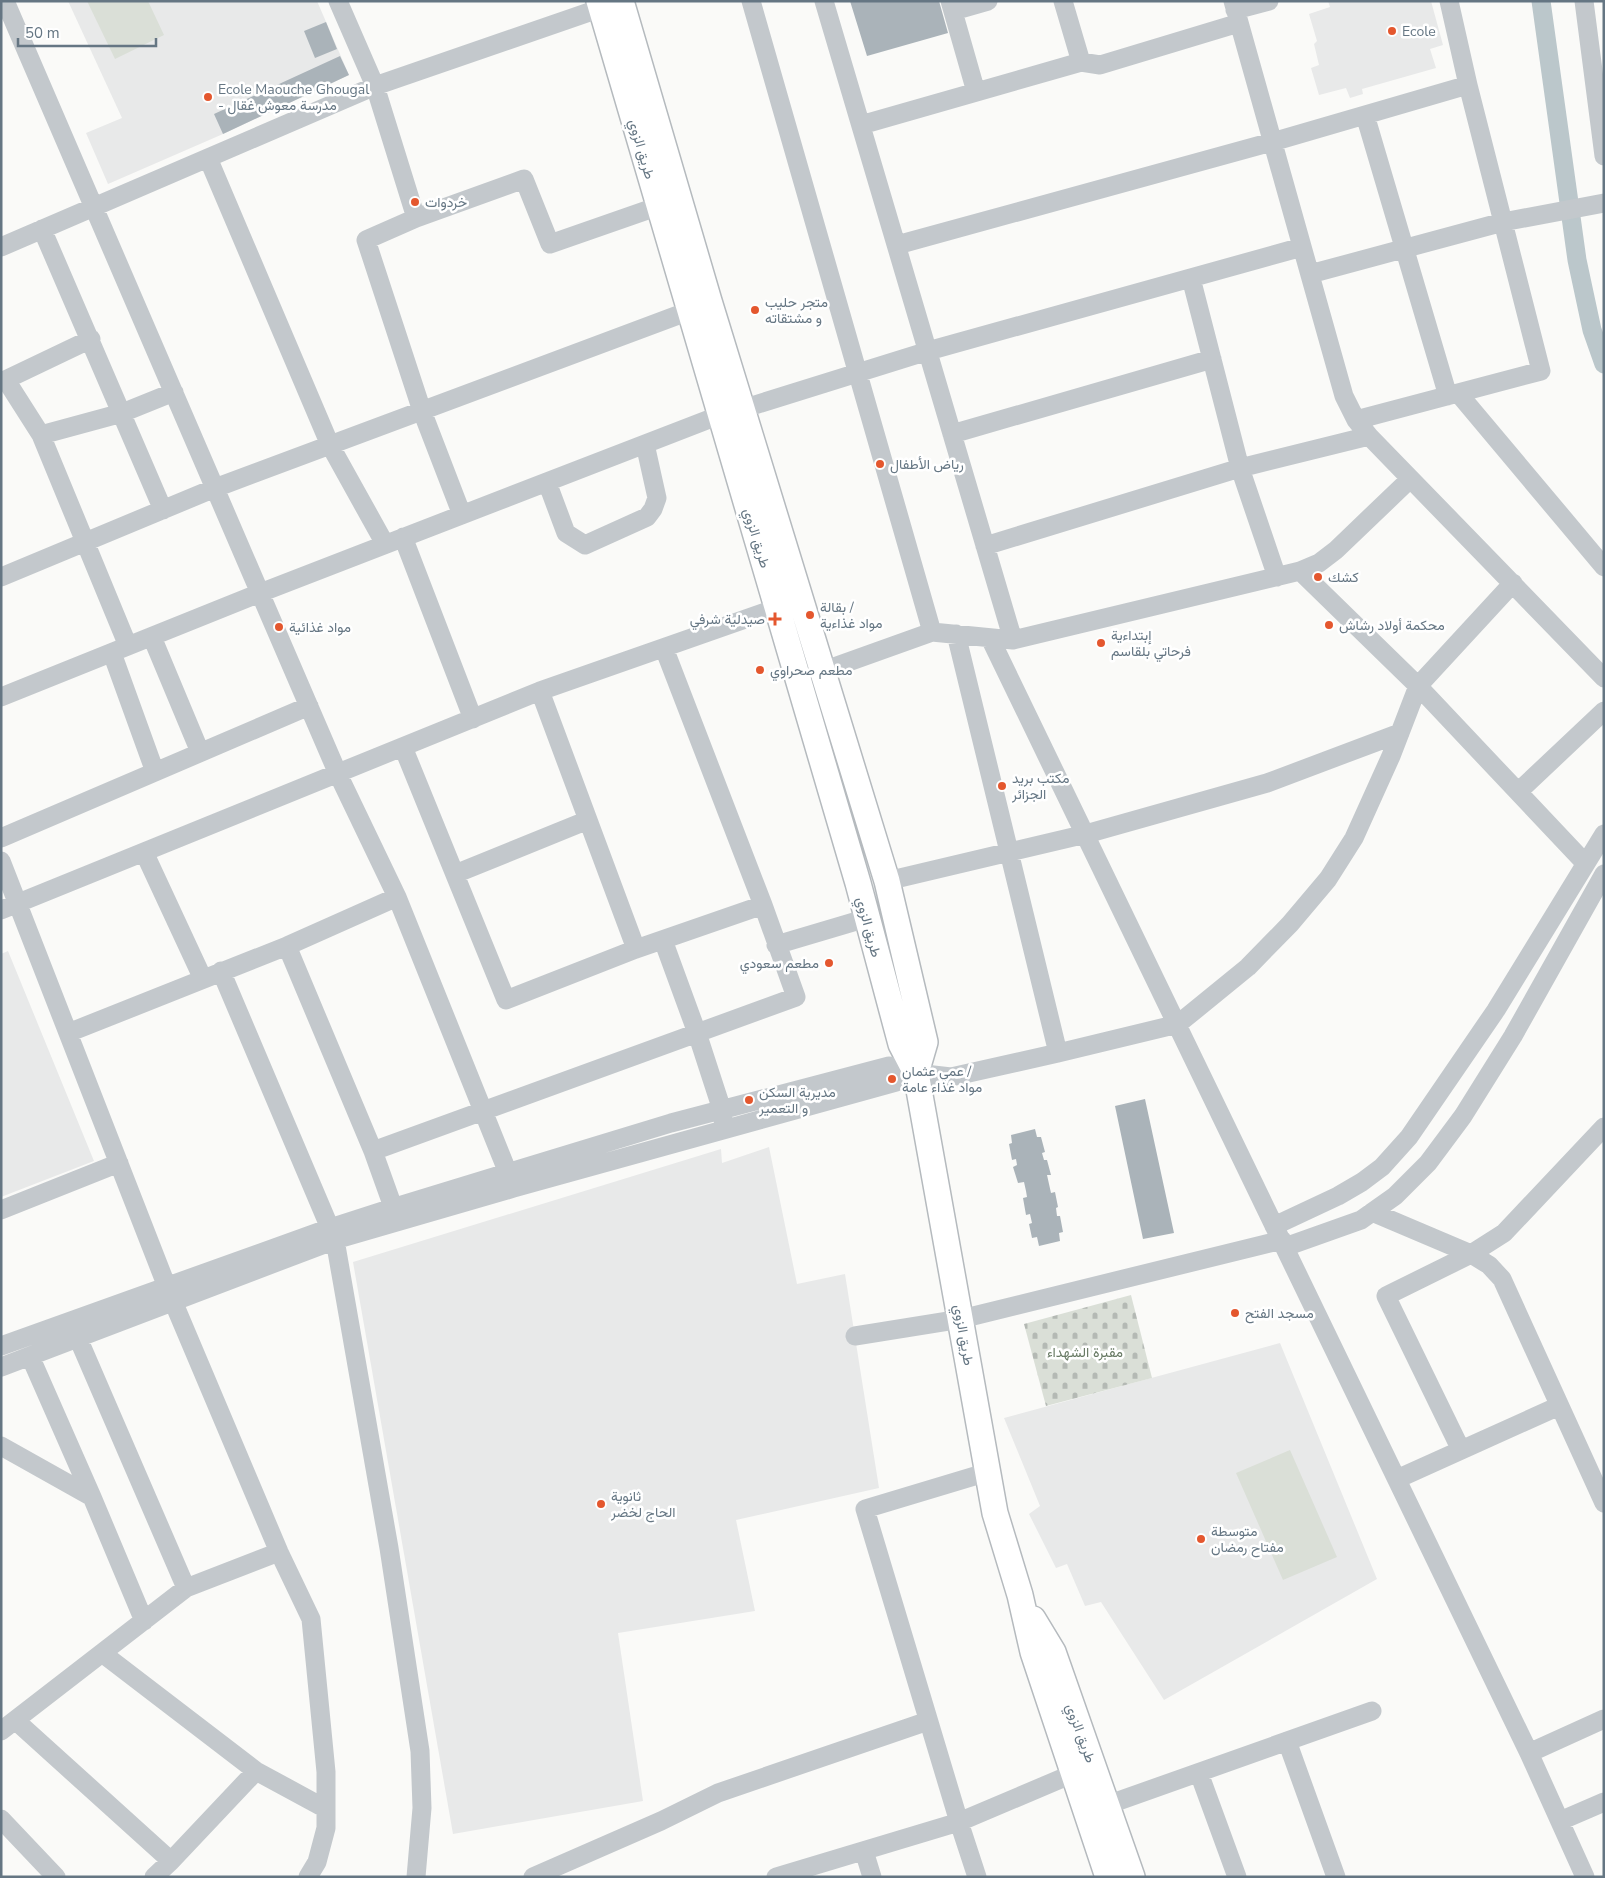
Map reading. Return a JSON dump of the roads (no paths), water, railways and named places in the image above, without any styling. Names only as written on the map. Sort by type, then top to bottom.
[{"type":"main road","name":"طريق الزوي","points":[[608,3],[659,206],[690,311],[731,412],[823,671],[887,881],[925,1042],[916,1073]]},
{"type":"main road","name":"طريق الزوي","points":[[608,3],[731,412],[778,608],[901,1044],[916,1073],[995,1513],[1020,1595],[1033,1652],[1083,1770],[1108,1877]]},
{"type":"main road","name":"طريق الزوي","points":[[1083,1770],[1107,1805],[1132,1877]]},
{"type":"street","points":[[5,1],[95,206],[338,774],[397,897],[511,1180]]},
{"type":"street","points":[[338,1],[375,86],[416,218]]},
{"type":"street","points":[[751,1],[932,632]]},
{"type":"street","points":[[824,1],[1013,640]]},
{"type":"street","points":[[976,92],[952,6],[988,1]]},
{"type":"street","points":[[1063,1],[1081,62]]},
{"type":"street","points":[[861,125],[1081,62],[1100,65],[1236,11],[1269,1]]},
{"type":"street","points":[[1356,420],[1541,371],[1468,85],[1449,1]]},
{"type":"street","points":[[1584,1],[1604,156]]},
{"type":"street","points":[[1,247],[375,86],[608,3]]},
{"type":"street","points":[[1236,11],[1344,396],[1356,420],[1410,480],[1514,583],[1604,678]]},
{"type":"street","points":[[897,246],[1272,142],[1468,85]]},
{"type":"street","points":[[1365,115],[1405,249],[1453,394],[1604,566]]},
{"type":"street","points":[[208,158],[330,445],[385,544]]},
{"type":"street","points":[[462,515],[422,411],[366,240],[416,218],[524,179],[550,244],[659,206]]},
{"type":"street","points":[[1310,274],[1503,222],[1604,203]]},
{"type":"street","points":[[42,229],[91,339],[163,510]]},
{"type":"street","points":[[1,698],[385,544],[731,412],[928,351],[1302,247]]},
{"type":"street","points":[[1191,278],[1240,468],[1277,577]]},
{"type":"street","points":[[1,577],[215,488],[690,311]]},
{"type":"street","points":[[91,339],[4,381],[41,435],[86,542],[120,649],[155,772]]},
{"type":"street","points":[[952,434],[1212,359]]},
{"type":"street","points":[[41,435],[122,413],[174,392]]},
{"type":"street","points":[[985,546],[1240,468],[1369,436]]},
{"type":"street","points":[[546,482],[566,533],[585,545],[647,517],[653,509],[657,498],[645,444]]},
{"type":"street","points":[[823,671],[932,632],[1013,640],[1300,571],[1319,562],[1336,550],[1410,480]]},
{"type":"street","points":[[403,537],[473,719]]},
{"type":"street","points":[[1300,571],[1418,686],[1585,863]]},
{"type":"street","points":[[511,1180],[671,1123],[889,1066],[916,1073],[951,1077],[1178,1024],[1248,967],[1290,924],[1328,879],[1354,838],[1392,756],[1418,686],[1514,583]]},
{"type":"street","points":[[9,906],[540,691],[778,608]]},
{"type":"street","points":[[956,634],[1058,1053]]},
{"type":"street","points":[[152,637],[200,752]]},
{"type":"street","points":[[990,638],[1529,1753],[1585,1877]]},
{"type":"street","points":[[374,1151],[796,997],[763,905],[664,648]]},
{"type":"street","points":[[540,691],[636,949]]},
{"type":"street","points":[[1,838],[309,706]]},
{"type":"street","points":[[1518,792],[1604,711]]},
{"type":"street","points":[[887,881],[1086,834],[1267,783],[1400,733]]},
{"type":"street","points":[[403,747],[506,1000],[636,949],[763,905]]},
{"type":"street","points":[[455,874],[588,820]]},
{"type":"street","points":[[1280,1238],[1382,1167],[1409,1137],[1496,1010],[1604,834]]},
{"type":"street","points":[[144,852],[203,979]]},
{"type":"street","points":[[1,861],[9,906],[68,1033],[170,1294],[279,1552],[311,1619],[326,1772],[326,1828],[317,1862],[308,1877]]},
{"type":"street","points":[[855,1336],[961,1319],[1280,1238],[1361,1220],[1395,1196],[1428,1163],[1464,1116],[1513,1036],[1604,874]]},
{"type":"street","points":[[68,1033],[287,946],[397,897]]},
{"type":"street","points":[[776,945],[867,918]]},
{"type":"street","points":[[663,940],[697,1033],[722,1110],[725,1129]]},
{"type":"street","points":[[287,946],[374,1151],[395,1214]]},
{"type":"street","points":[[221,971],[332,1234],[388,1548],[420,1751],[422,1808],[416,1877]]},
{"type":"street","points":[[170,1294],[78,1338],[7,1365],[3,1342],[170,1294],[332,1234],[511,1180],[725,1129],[896,1082],[916,1073]]},
{"type":"street","points":[[1461,1450],[1386,1296],[1471,1254],[1504,1233],[1604,1127]]},
{"type":"street","points":[[1,1210],[119,1163]]},
{"type":"street","points":[[1372,1212],[1471,1254],[1489,1265],[1502,1280],[1604,1504]]},
{"type":"street","points":[[78,1338],[186,1588]]},
{"type":"street","points":[[30,1356],[144,1621]]},
{"type":"street","points":[[1397,1479],[1559,1406]]},
{"type":"street","points":[[1,1446],[92,1497]]},
{"type":"street","points":[[977,1877],[865,1509],[988,1472]]},
{"type":"street","points":[[171,1861],[8,1725],[186,1588],[279,1552]]},
{"type":"street","points":[[102,1653],[256,1771],[326,1809]]},
{"type":"street","points":[[1107,1805],[1372,1711]]},
{"type":"street","points":[[1529,1753],[1604,1719]]},
{"type":"street","points":[[533,1877],[561,1871],[718,1794],[928,1721]]},
{"type":"street","points":[[1287,1741],[1336,1877]]},
{"type":"street","points":[[776,1877],[959,1822],[1083,1770]]},
{"type":"street","points":[[154,1877],[256,1771]]},
{"type":"street","points":[[1198,1773],[1237,1877]]},
{"type":"street","points":[[1560,1822],[1604,1802]]},
{"type":"street","points":[[1,1819],[56,1877]]},
{"type":"street","points":[[864,1851],[872,1877]]},
{"type":"waterway","points":[[1541,1],[1577,260],[1592,330],[1604,364]]},
{"type":"place","name":"Ecole","points":[[1392,31]]},
{"type":"place","name":"Ecole Maouche Ghougal - مدرسة معوش غقال","points":[[208,97]]},
{"type":"place","name":"خردوات","points":[[415,202]]},
{"type":"place","name":"متجر حليب و مشتقاته","points":[[755,310]]},
{"type":"place","name":"رياض الأطفال","points":[[880,464]]},
{"type":"place","name":"كشك","points":[[1318,577]]},
{"type":"place","name":"بقالة / مواد غذاءية","points":[[810,615]]},
{"type":"place","name":"صيدلية شرفي","points":[[775,619]]},
{"type":"place","name":"محكمة أولاد رشاش","points":[[1329,625]]},
{"type":"place","name":"مواد غذائية","points":[[279,627]]},
{"type":"place","name":"إبتداءية فرحاتي بلقاسم","points":[[1101,643]]},
{"type":"place","name":"مطعم صحراوي","points":[[760,670]]},
{"type":"place","name":"مكتب بريد الجزائر","points":[[1002,786]]},
{"type":"place","name":"مطعم سعودي","points":[[829,963]]},
{"type":"place","name":"عمي عثمان / مواد غذاء عامة","points":[[892,1079]]},
{"type":"place","name":"مديرية السكن و التعمير","points":[[749,1100]]},
{"type":"place","name":"مسجد الفتح","points":[[1235,1313]]},
{"type":"place","name":"ثانوية الحاج لخضر","points":[[601,1504]]},
{"type":"place","name":"متوسطة مفتاح رمضان","points":[[1201,1539]]},
{"type":"park label","name":"مقبرة الشهداء","points":[[1085,1352]]}]
